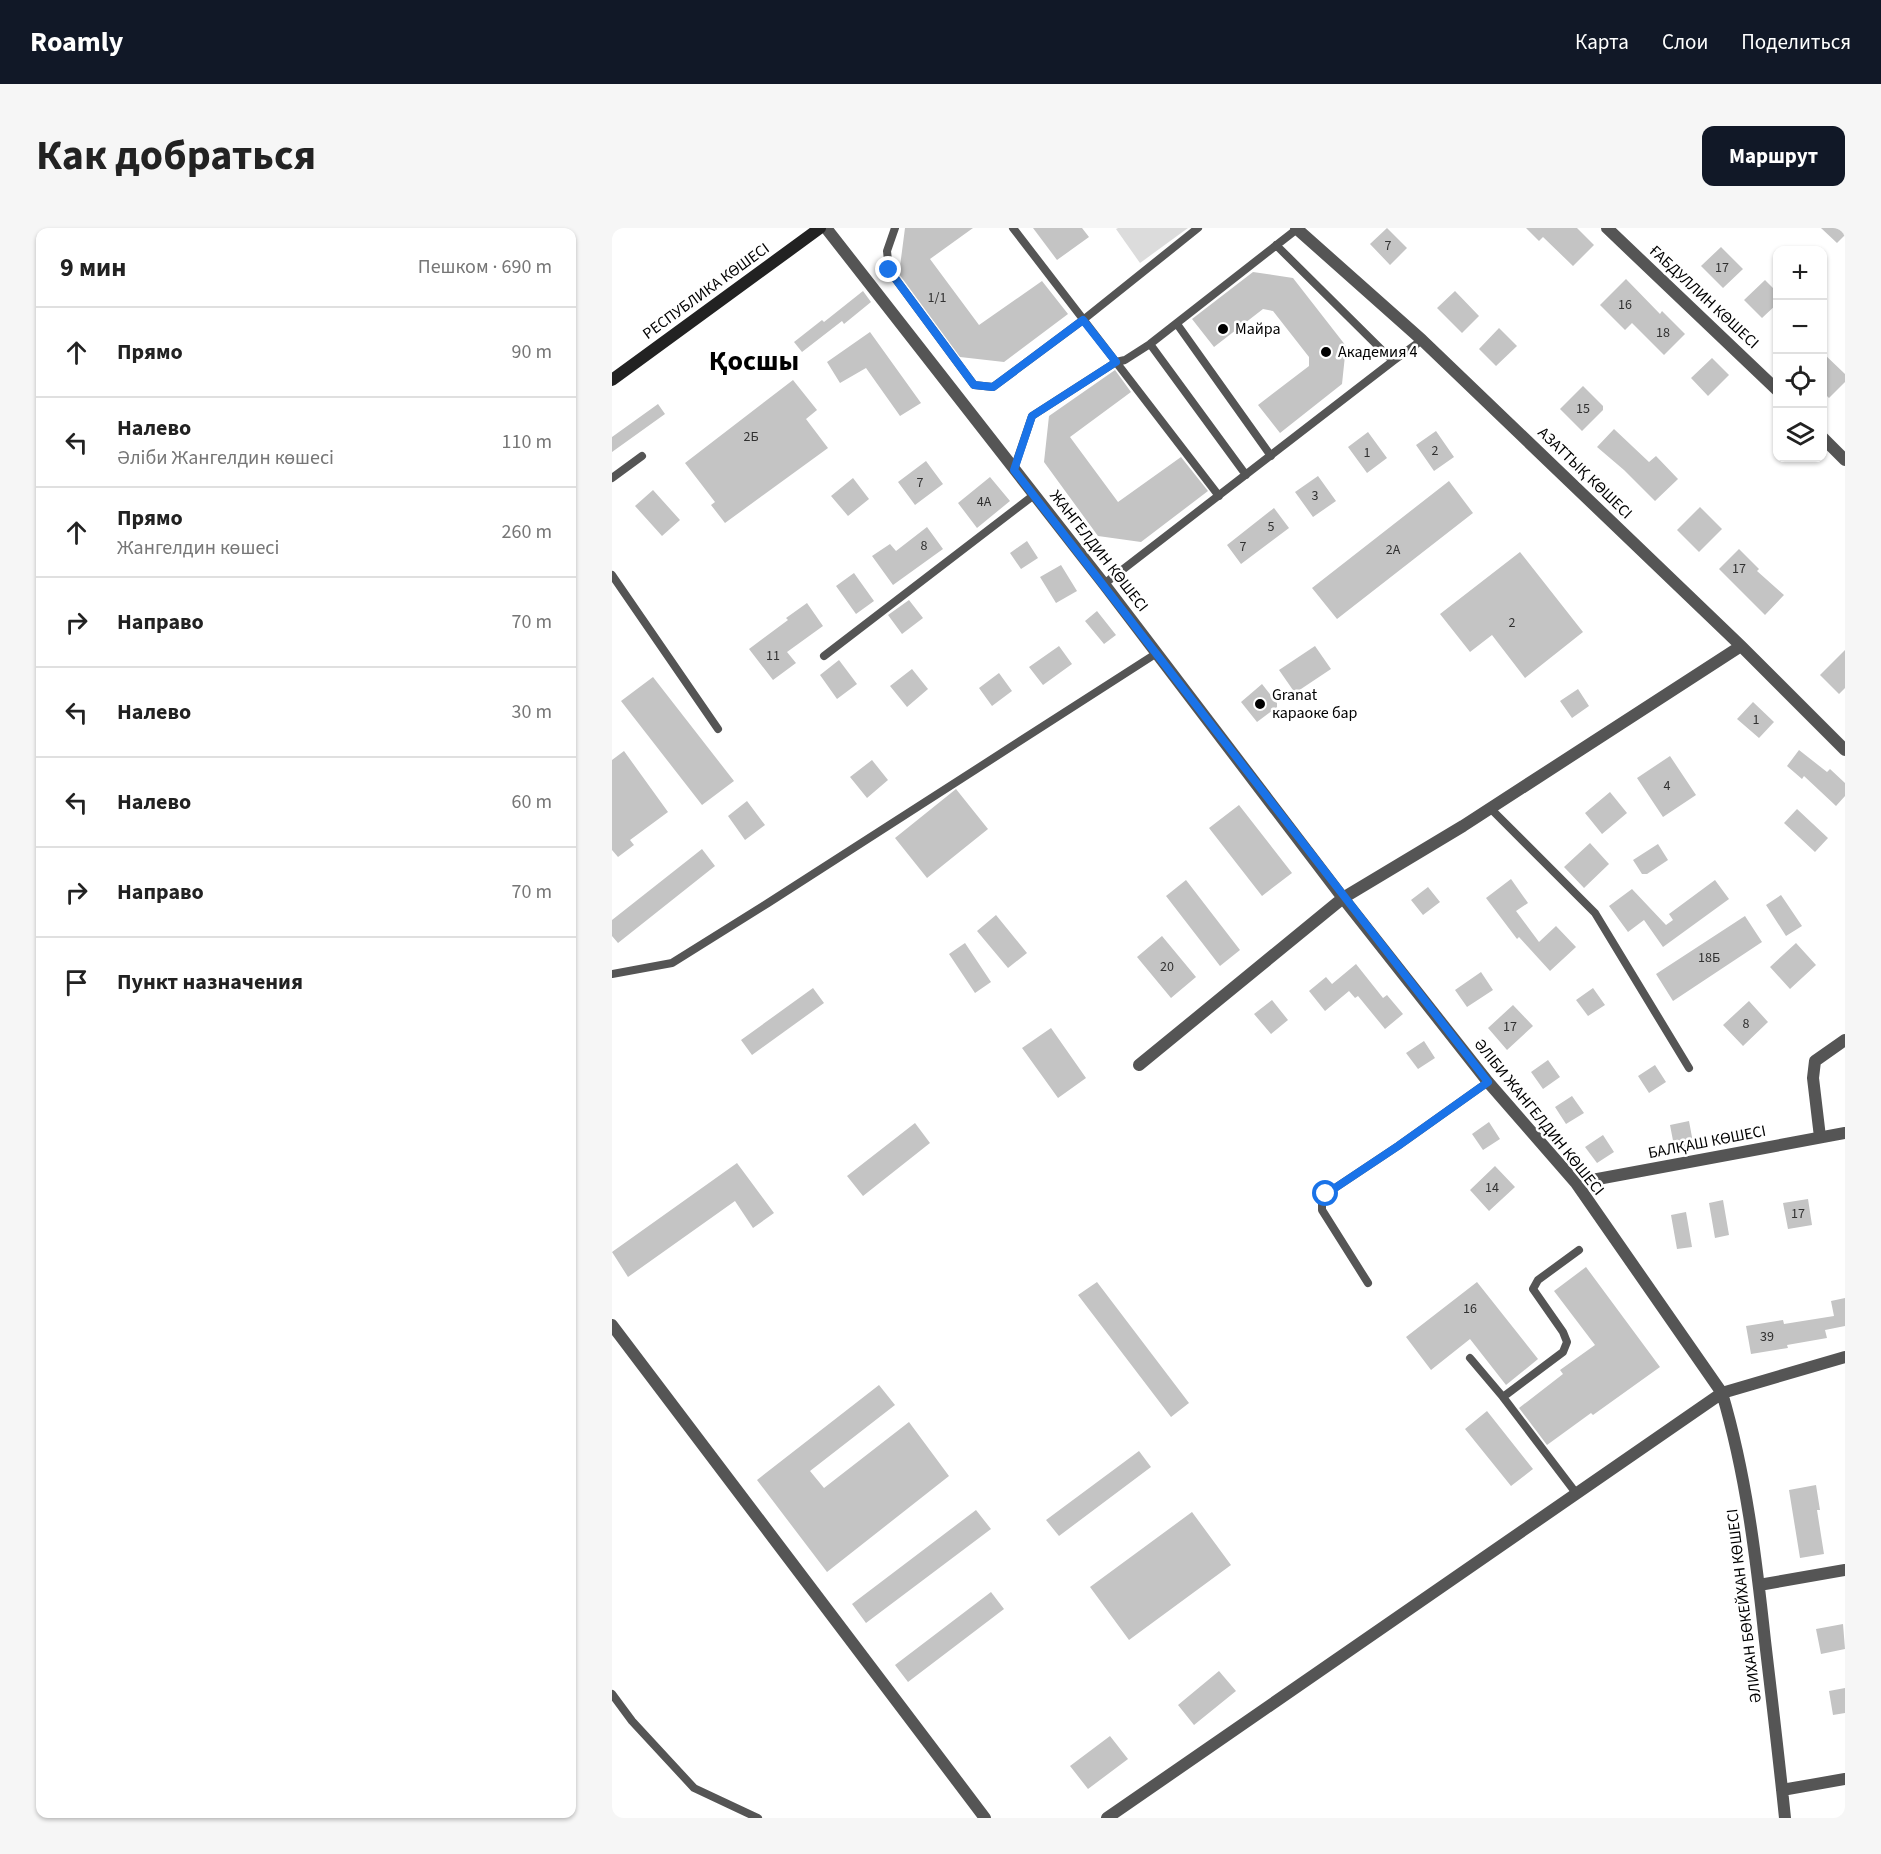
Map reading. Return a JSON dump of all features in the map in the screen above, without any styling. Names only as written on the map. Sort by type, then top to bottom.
[{"type":"main road","name":"РЕСПУБЛИКА КӨШЕСІ","points":[[612,380],[820,228]]},
{"type":"street","name":"ЖАНГЕЛДИН КӨШЕСІ","points":[[826,228],[1104,584],[1343,898]]},
{"type":"street","name":"ҒАБДУЛЛИН КӨШЕСІ","points":[[1607,228],[1773,386]]},
{"type":"street","name":"АЗАТТЫҚ КӨШЕСІ","points":[[1296,229],[1422,340],[1741,646],[1845,750]]},
{"type":"street","points":[[1827,442],[1845,460]]},
{"type":"street","points":[[1138,1065],[1343,898],[1491,808],[1741,646]]},
{"type":"street","name":"ӘЛІБИ ЖАНГЕЛДИН КӨШЕСІ","points":[[1343,898],[1488,1082],[1576,1183],[1722,1393]]},
{"type":"street","points":[[1820,1137],[1813,1078],[1815,1061],[1845,1040]]},
{"type":"street","name":"БАЛҚАШ КӨШЕСІ","points":[[1576,1183],[1845,1133]]},
{"type":"street","points":[[612,1325],[985,1818]]},
{"type":"street","points":[[1107,1818],[1722,1393],[1845,1357]]},
{"type":"street","name":"ӘЛИХАН БӨКЕЙХАН КӨШЕСІ","points":[[1722,1393],[1734,1432],[1746,1488],[1785,1818]]},
{"type":"street","points":[[1759,1586],[1845,1570]]},
{"type":"street","points":[[1782,1790],[1845,1779]]},
{"type":"lane","points":[[895,228],[887,251],[889,270],[974,385],[993,387],[1083,320],[1198,228]]},
{"type":"lane","points":[[1013,228],[1219,496]]},
{"type":"lane","points":[[1014,470],[1032,416],[1116,362],[1125,360],[1150,344],[1296,229]]},
{"type":"lane","points":[[1276,245],[1393,361]]},
{"type":"lane","points":[[1177,324],[1271,456]]},
{"type":"lane","points":[[1104,584],[1422,340]]},
{"type":"lane","points":[[1150,344],[1246,475]]},
{"type":"lane","points":[[612,478],[642,456]]},
{"type":"lane","points":[[824,656],[1034,495]]},
{"type":"lane","points":[[612,575],[718,729]]},
{"type":"lane","points":[[612,974],[672,963],[1157,653]]},
{"type":"lane","points":[[1491,808],[1595,913],[1689,1068]]},
{"type":"lane","points":[[1368,1283],[1322,1210],[1323,1198],[1488,1082]]},
{"type":"lane","points":[[1503,1398],[1563,1352],[1567,1342],[1563,1332],[1533,1289],[1538,1280],[1579,1250]]},
{"type":"lane","points":[[1470,1358],[1576,1493]]},
{"type":"lane","points":[[612,1694],[632,1721],[694,1788],[758,1818]]},
{"type":"shaded area","points":[[1188,228],[1140,263],[1116,229]]},
{"type":"building","points":[[905,228],[973,228],[930,259],[979,325],[1042,281],[1068,314],[1004,362],[960,357],[899,274]]},
{"type":"building","points":[[1033,228],[1082,228],[1089,237],[1057,260]]},
{"type":"building","points":[[1387,228],[1407,248],[1390,265],[1370,244]]},
{"type":"building","points":[[1526,228],[1577,228],[1594,245],[1573,266],[1543,237],[1539,241]]},
{"type":"building","points":[[1821,228],[1845,228],[1845,235],[1837,243]]},
{"type":"building","points":[[1721,247],[1743,269],[1723,288],[1701,266]]},
{"type":"building","name":"Академия 4","points":[[1253,272],[1293,278],[1346,346],[1342,384],[1280,433],[1258,405],[1309,366],[1309,357],[1273,311],[1263,309],[1214,347],[1192,319]]},
{"type":"building","points":[[1626,279],[1660,314],[1662,311],[1685,334],[1664,355],[1632,323],[1625,330],[1600,305]]},
{"type":"building","points":[[1765,280],[1773,288],[1773,308],[1762,318],[1744,300]]},
{"type":"building","points":[[863,291],[871,302],[844,324],[842,321],[802,352],[794,342]]},
{"type":"building","points":[[1455,291],[1479,316],[1462,333],[1437,308]]},
{"type":"building","points":[[1499,328],[1517,346],[1496,366],[1479,349]]},
{"type":"building","points":[[870,332],[921,403],[900,416],[866,368],[840,383],[827,362]]},
{"type":"building","points":[[1827,357],[1845,374],[1845,382],[1829,398],[1827,396]]},
{"type":"building","points":[[1712,358],[1729,375],[1708,396],[1691,378]]},
{"type":"building","points":[[1115,370],[1131,392],[1070,437],[1118,502],[1181,457],[1208,491],[1141,542],[1098,536],[1044,462],[1049,416]]},
{"type":"building","points":[[793,380],[817,410],[806,419],[828,448],[725,523],[711,505],[715,502],[685,463]]},
{"type":"building","points":[[1583,386],[1603,406],[1603,410],[1582,431],[1560,409]]},
{"type":"building","points":[[658,404],[665,414],[612,452],[612,437]]},
{"type":"building","points":[[1614,429],[1649,462],[1656,456],[1678,479],[1655,501],[1597,447]]},
{"type":"building","points":[[1436,431],[1454,457],[1434,471],[1416,445]]},
{"type":"building","points":[[1368,432],[1387,458],[1367,473],[1348,447]]},
{"type":"building","points":[[926,461],[943,484],[915,505],[898,482]]},
{"type":"building","points":[[1318,476],[1336,501],[1313,517],[1295,492]]},
{"type":"building","points":[[990,477],[1010,501],[977,528],[958,503]]},
{"type":"building","points":[[853,478],[869,499],[848,516],[831,496]]},
{"type":"building","points":[[1449,481],[1473,513],[1337,619],[1312,588]]},
{"type":"building","points":[[653,490],[680,520],[662,536],[635,506]]},
{"type":"building","points":[[1700,507],[1722,529],[1699,552],[1677,530]]},
{"type":"building","points":[[1274,508],[1289,528],[1241,564],[1227,545]]},
{"type":"building","points":[[927,527],[943,549],[893,585],[872,556],[890,544],[896,551]]},
{"type":"building","points":[[1027,541],[1038,558],[1021,569],[1010,553]]},
{"type":"building","points":[[1739,549],[1759,569],[1757,571],[1784,595],[1765,615],[1719,569]]},
{"type":"building","points":[[1520,552],[1583,632],[1525,678],[1492,635],[1470,652],[1440,614]]},
{"type":"building","points":[[1061,565],[1077,591],[1056,603],[1040,577]]},
{"type":"building","points":[[854,573],[874,601],[856,614],[836,586]]},
{"type":"building","points":[[909,600],[923,618],[902,634],[888,615]]},
{"type":"building","points":[[807,603],[823,626],[787,652],[796,663],[773,680],[749,649]]},
{"type":"building","points":[[1097,611],[1116,635],[1104,644],[1085,621]]},
{"type":"building","points":[[1059,646],[1072,664],[1043,685],[1029,667]]},
{"type":"building","points":[[1315,646],[1331,669],[1295,693],[1279,670]]},
{"type":"building","points":[[1845,650],[1845,688],[1839,694],[1820,675]]},
{"type":"building","points":[[839,660],[857,684],[837,699],[820,675]]},
{"type":"building","points":[[912,669],[928,689],[907,707],[890,686]]},
{"type":"building","points":[[999,673],[1012,691],[992,706],[979,688]]},
{"type":"building","points":[[653,677],[734,781],[702,805],[621,701]]},
{"type":"building","name":"Granat караоке бар","points":[[1262,684],[1277,703],[1277,707],[1257,722],[1241,702]]},
{"type":"building","points":[[1578,689],[1589,706],[1572,718],[1560,701]]},
{"type":"building","points":[[1753,702],[1774,722],[1759,738],[1737,719]]},
{"type":"building","points":[[1799,750],[1827,772],[1830,769],[1845,783],[1845,796],[1836,806],[1804,776],[1802,779],[1787,766]]},
{"type":"building","points":[[624,751],[668,812],[630,840],[634,845],[618,857],[612,850],[612,760]]},
{"type":"building","points":[[1670,756],[1696,795],[1663,817],[1637,778]]},
{"type":"building","points":[[872,760],[888,780],[867,798],[850,777]]},
{"type":"building","points":[[956,789],[988,829],[927,878],[895,838]]},
{"type":"building","points":[[1610,792],[1627,813],[1602,834],[1585,813]]},
{"type":"building","points":[[747,801],[765,825],[745,840],[728,816]]},
{"type":"building","points":[[1239,805],[1292,873],[1262,896],[1209,828]]},
{"type":"building","points":[[1797,809],[1828,838],[1815,852],[1784,823]]},
{"type":"building","points":[[1590,843],[1609,864],[1584,888],[1564,867]]},
{"type":"building","points":[[1658,844],[1668,860],[1647,874],[1642,874],[1633,860]]},
{"type":"building","points":[[702,849],[715,866],[618,943],[612,936],[612,920]]},
{"type":"building","points":[[1511,879],[1528,903],[1516,911],[1539,942],[1556,926],[1576,947],[1550,971],[1519,937],[1517,939],[1486,898]]},
{"type":"building","points":[[1186,880],[1240,950],[1220,966],[1166,896]]},
{"type":"building","points":[[1715,880],[1729,899],[1663,947],[1644,920],[1628,932],[1609,906],[1632,889],[1666,925],[1673,920],[1669,914]]},
{"type":"building","points":[[1428,887],[1440,902],[1423,915],[1411,900]]},
{"type":"building","points":[[1781,895],[1802,926],[1786,936],[1766,905]]},
{"type":"building","points":[[996,915],[1027,953],[1008,968],[977,931]]},
{"type":"building","points":[[1745,916],[1762,942],[1673,1001],[1656,974]]},
{"type":"building","points":[[1162,936],[1196,977],[1171,998],[1137,957]]},
{"type":"building","points":[[965,943],[991,982],[975,993],[949,954]]},
{"type":"building","points":[[1796,943],[1816,965],[1790,989],[1770,967]]},
{"type":"building","points":[[1356,964],[1383,998],[1387,995],[1403,1014],[1385,1029],[1358,996],[1355,998],[1349,991],[1325,1011],[1309,991],[1326,977],[1332,984]]},
{"type":"building","points":[[1481,972],[1493,990],[1467,1007],[1455,990]]},
{"type":"building","points":[[813,988],[824,1003],[752,1055],[741,1040]]},
{"type":"building","points":[[1593,988],[1605,1005],[1588,1016],[1576,1000]]},
{"type":"building","points":[[1272,1000],[1288,1020],[1271,1034],[1254,1014]]},
{"type":"building","points":[[1749,1001],[1768,1022],[1743,1046],[1723,1025]]},
{"type":"building","points":[[1513,1005],[1533,1026],[1507,1050],[1488,1028]]},
{"type":"building","points":[[1051,1028],[1086,1078],[1058,1098],[1022,1048]]},
{"type":"building","points":[[1424,1041],[1435,1058],[1418,1069],[1406,1053]]},
{"type":"building","points":[[1548,1060],[1560,1077],[1543,1089],[1531,1072]]},
{"type":"building","points":[[1655,1065],[1666,1082],[1649,1093],[1638,1076]]},
{"type":"building","points":[[1572,1096],[1584,1113],[1566,1124],[1555,1107]]},
{"type":"building","points":[[1689,1121],[1694,1148],[1675,1151],[1670,1125]]},
{"type":"building","points":[[1489,1122],[1500,1139],[1483,1150],[1472,1134]]},
{"type":"building","points":[[915,1123],[930,1143],[863,1196],[847,1176]]},
{"type":"building","points":[[1603,1135],[1614,1152],[1597,1163],[1585,1147]]},
{"type":"building","points":[[737,1163],[774,1213],[753,1228],[735,1201],[628,1277],[612,1252]]},
{"type":"building","points":[[1495,1166],[1515,1187],[1489,1211],[1470,1190]]},
{"type":"building","points":[[1808,1199],[1812,1225],[1788,1229],[1783,1203]]},
{"type":"building","points":[[1723,1200],[1729,1235],[1715,1238],[1709,1203]]},
{"type":"building","points":[[1686,1212],[1692,1247],[1677,1249],[1671,1215]]},
{"type":"building","points":[[1586,1267],[1660,1367],[1547,1445],[1519,1408],[1563,1374],[1560,1370],[1595,1345],[1554,1291]]},
{"type":"building","points":[[1097,1282],[1189,1403],[1171,1417],[1078,1295]]},
{"type":"building","points":[[1477,1282],[1538,1359],[1506,1385],[1470,1339],[1431,1370],[1406,1337]]},
{"type":"building","points":[[1845,1298],[1845,1326],[1825,1330],[1827,1338],[1751,1354],[1746,1326],[1783,1320],[1784,1324],[1834,1316],[1831,1301]]},
{"type":"building","points":[[879,1385],[895,1405],[810,1471],[824,1488],[909,1422],[949,1476],[827,1572],[757,1480]]},
{"type":"building","points":[[1487,1411],[1533,1469],[1511,1486],[1465,1429]]},
{"type":"building","points":[[1139,1451],[1151,1467],[1059,1536],[1046,1520]]},
{"type":"building","points":[[1816,1485],[1820,1510],[1817,1510],[1824,1554],[1800,1558],[1789,1490]]},
{"type":"building","points":[[976,1510],[991,1529],[866,1623],[852,1604]]},
{"type":"building","points":[[1192,1512],[1231,1565],[1129,1640],[1090,1587]]},
{"type":"building","points":[[991,1592],[1004,1609],[908,1682],[895,1665]]},
{"type":"building","points":[[1843,1624],[1845,1649],[1821,1654],[1816,1629]]},
{"type":"building","points":[[1219,1671],[1236,1691],[1194,1725],[1178,1705]]},
{"type":"building","points":[[1845,1688],[1845,1713],[1833,1715],[1829,1691]]},
{"type":"building","points":[[1110,1736],[1128,1759],[1088,1789],[1070,1766]]},
{"type":"place","name":"Майра","points":[[1223,329]]},
{"type":"place","name":"Академия 4","points":[[1326,352]]},
{"type":"place","name":"Granat караоке бар","points":[[1260,704]]},
{"type":"district","name":"Қосшы","points":[[754,361]]},
{"type":"route","points":[[889,270],[974,385],[993,387],[1083,320],[1116,362],[1032,416],[1014,470],[1104,584],[1343,898],[1488,1082],[1326,1194]]}]
